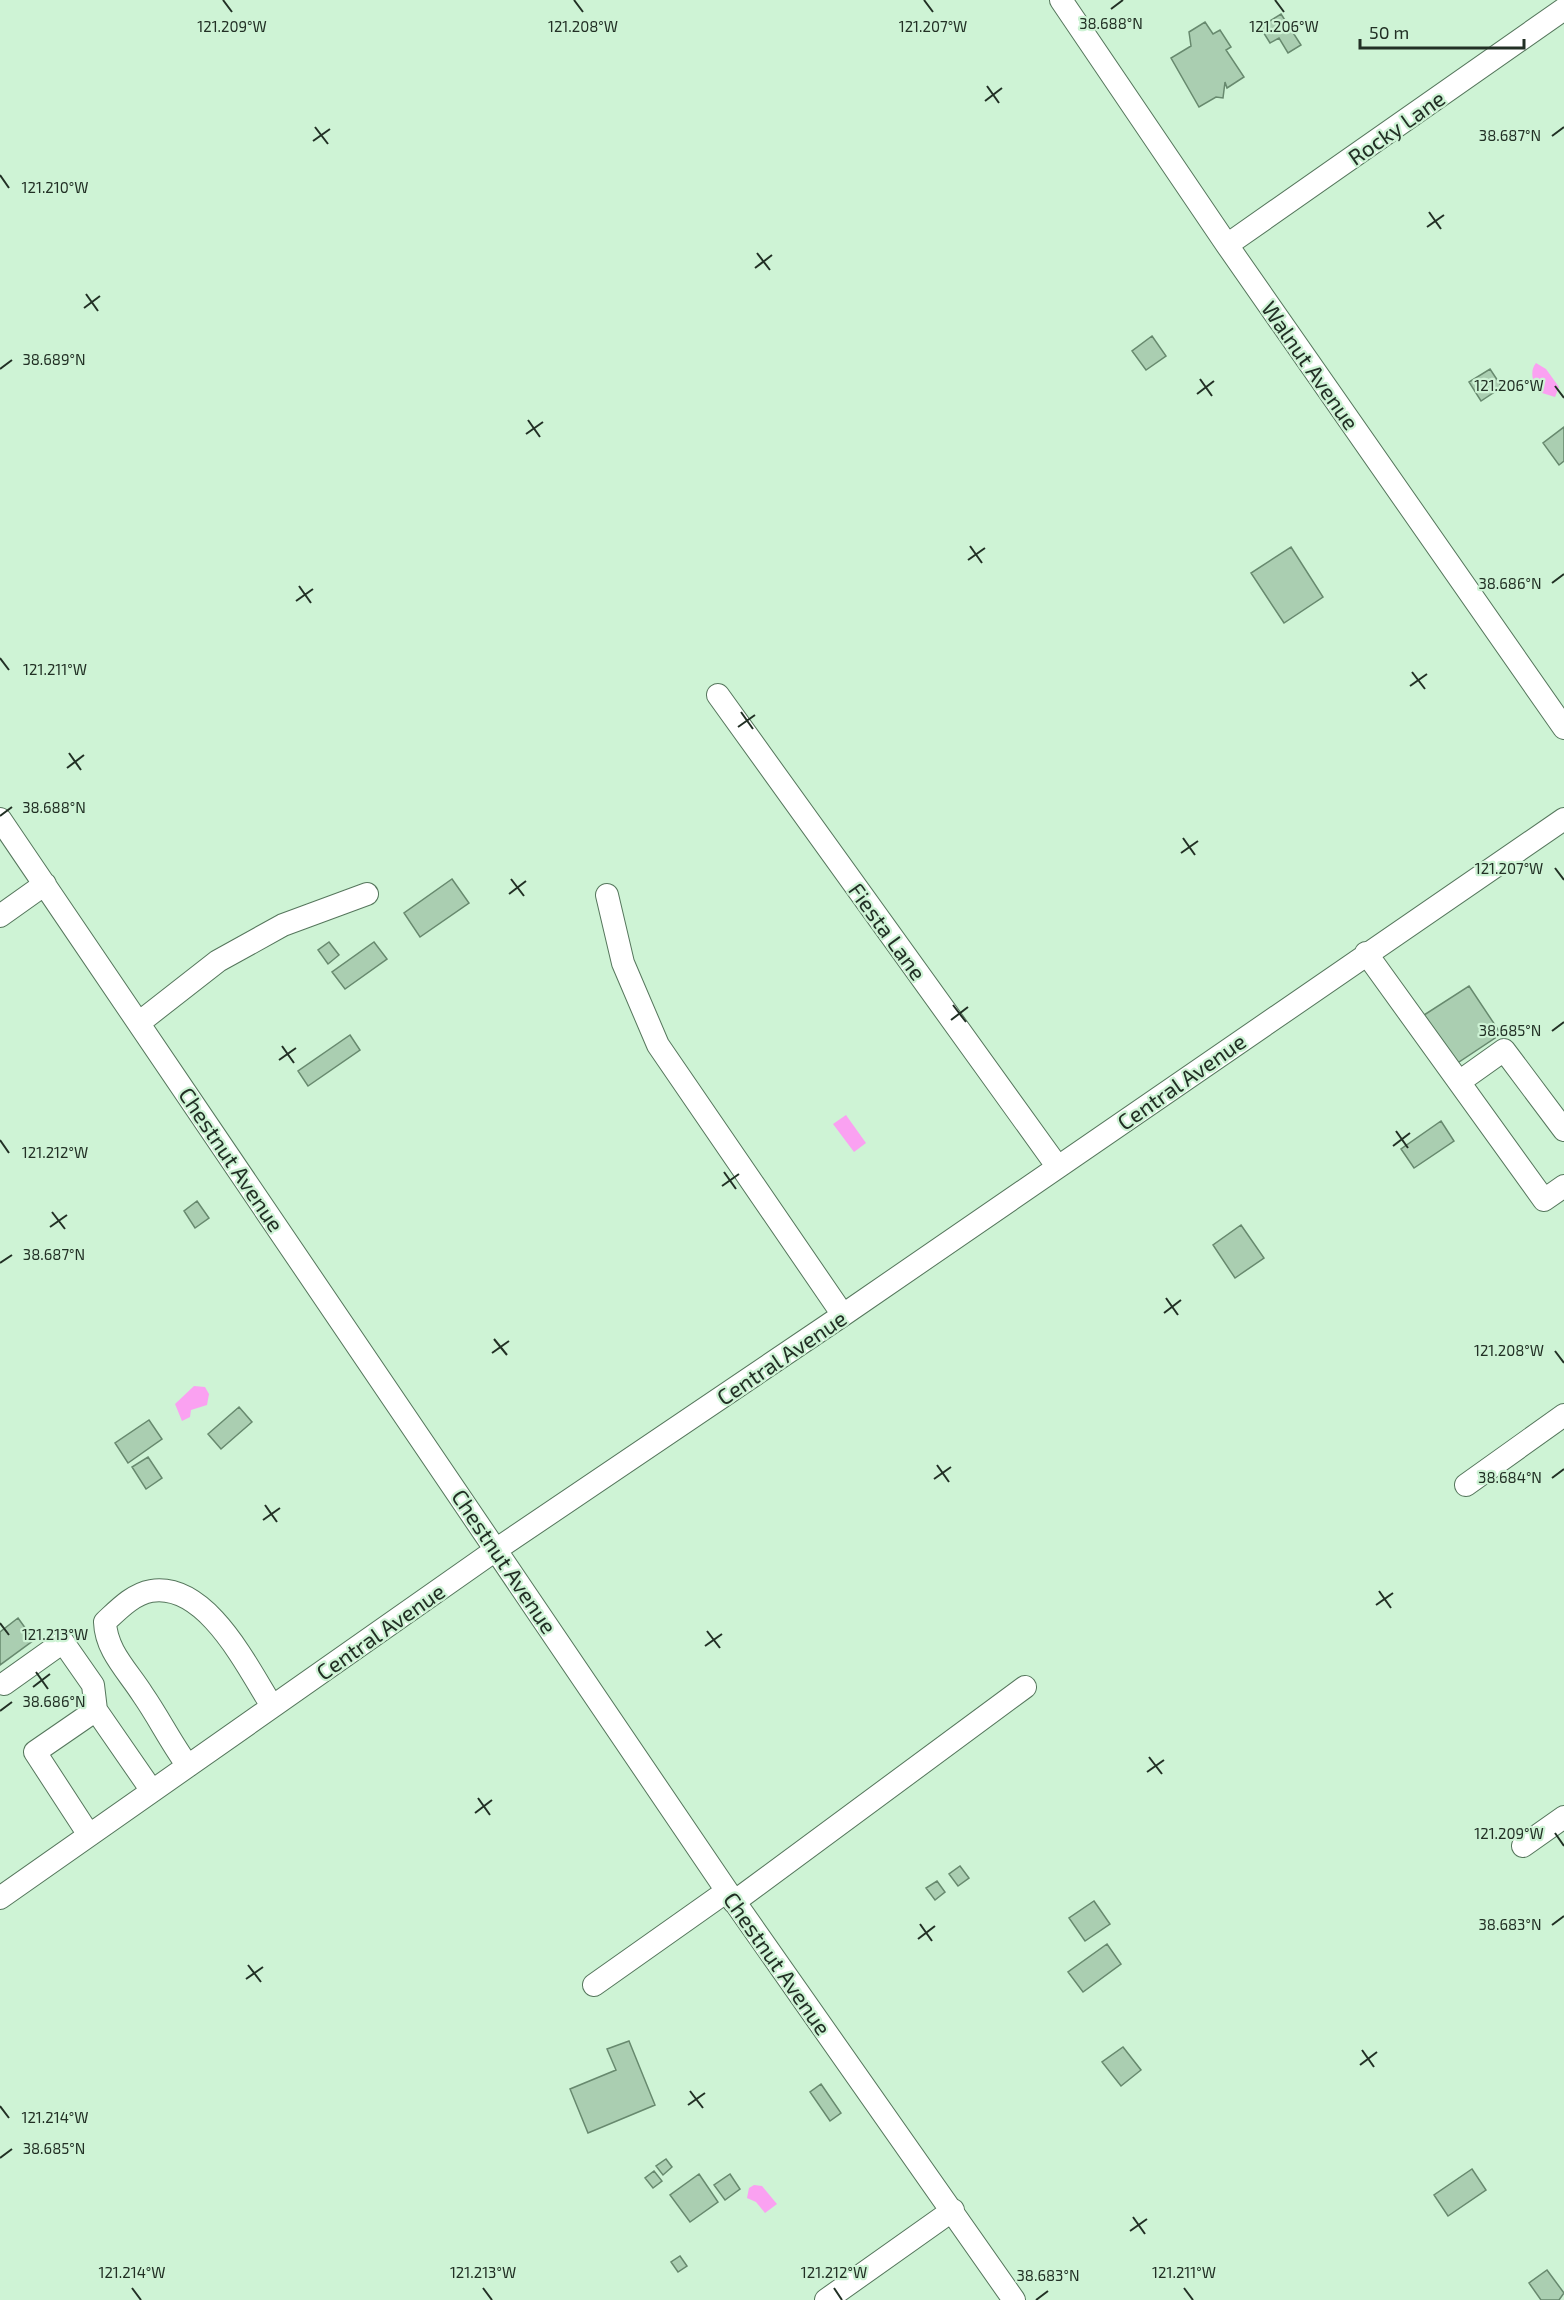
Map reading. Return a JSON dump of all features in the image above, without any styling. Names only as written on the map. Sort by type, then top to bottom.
[{"type":"street","name":"Walnut Avenue","points":[[1061,0],[1227,245],[1564,728]]},
{"type":"street","name":"Rocky Lane","points":[[1227,245],[1564,9]]},
{"type":"street","name":"Fiesta Lane","points":[[718,695],[1057,1166]]},
{"type":"street","name":"Chestnut Avenue","points":[[0,819],[497,1548],[730,1896],[953,2210],[1014,2300]]},
{"type":"street","name":"Central Avenue","points":[[0,1898],[497,1548],[843,1315],[1366,953],[1564,819]]},
{"type":"street","points":[[0,916],[45,884]]},
{"type":"street","points":[[140,1022],[218,960],[284,925],[367,894]]},
{"type":"street","points":[[607,895],[623,963],[658,1045],[843,1315]]},
{"type":"street","points":[[1366,953],[1544,1200],[1564,1186]]},
{"type":"street","points":[[1459,1082],[1504,1050],[1564,1130]]},
{"type":"street","points":[[1466,1485],[1564,1415]]},
{"type":"street","points":[[188,1766],[169,1741],[144,1696],[105,1637],[105,1622],[127,1603],[149,1591],[173,1591],[205,1608],[272,1706]]},
{"type":"street","points":[[4,1684],[63,1642],[93,1685],[96,1710],[152,1791]]},
{"type":"street","points":[[594,1985],[730,1896],[1024,1687]]},
{"type":"street","points":[[90,1835],[35,1752],[96,1710]]},
{"type":"street","points":[[1523,1846],[1564,1817]]},
{"type":"street","points":[[826,2300],[953,2210]]},
{"type":"shaded area","points":[[1536,363],[1546,369],[1559,387],[1555,397],[1539,392],[1537,389],[1532,374]]},
{"type":"shaded area","points":[[846,1115],[866,1143],[854,1152],[833,1124]]},
{"type":"shaded area","points":[[194,1386],[205,1387],[209,1394],[207,1405],[191,1410],[190,1417],[182,1421],[175,1404]]},
{"type":"shaded area","points":[[754,2185],[762,2186],[777,2204],[765,2213],[756,2202],[747,2198],[749,2188]]},
{"type":"building","points":[[1281,14],[1301,45],[1288,53],[1279,38],[1270,43],[1260,27]]},
{"type":"building","points":[[1205,22],[1213,34],[1220,30],[1231,47],[1226,50],[1244,77],[1227,88],[1225,82],[1223,98],[1216,97],[1199,107],[1171,58],[1191,46],[1189,32]]},
{"type":"building","points":[[1152,336],[1166,356],[1146,370],[1132,351]]},
{"type":"building","points":[[1490,369],[1502,387],[1481,401],[1469,382]]},
{"type":"building","points":[[1564,427],[1564,461],[1559,465],[1543,443]]},
{"type":"building","points":[[1291,547],[1323,597],[1284,623],[1251,573]]},
{"type":"building","points":[[452,879],[469,903],[420,937],[404,913]]},
{"type":"building","points":[[329,942],[339,955],[328,964],[318,950]]},
{"type":"building","points":[[374,942],[387,959],[345,989],[332,972]]},
{"type":"building","points":[[1469,986],[1501,1034],[1456,1064],[1424,1015]]},
{"type":"building","points":[[350,1035],[360,1050],[308,1086],[298,1071]]},
{"type":"building","points":[[1441,1121],[1454,1141],[1414,1168],[1401,1149]]},
{"type":"building","points":[[197,1201],[209,1218],[195,1228],[184,1211]]},
{"type":"building","points":[[1241,1225],[1264,1258],[1235,1278],[1213,1245]]},
{"type":"building","points":[[239,1407],[252,1422],[221,1449],[208,1434]]},
{"type":"building","points":[[149,1420],[162,1439],[128,1463],[115,1443]]},
{"type":"building","points":[[148,1457],[162,1478],[146,1489],[132,1467]]},
{"type":"building","points":[[18,1618],[34,1640],[0,1665],[0,1632]]},
{"type":"building","points":[[960,1866],[969,1878],[958,1886],[949,1874]]},
{"type":"building","points":[[937,1881],[945,1892],[935,1900],[926,1888]]},
{"type":"building","points":[[1094,1901],[1110,1924],[1085,1941],[1069,1918]]},
{"type":"building","points":[[1107,1944],[1121,1964],[1083,1992],[1068,1972]]},
{"type":"building","points":[[629,2041],[655,2105],[588,2133],[570,2089],[616,2070],[607,2049]]},
{"type":"building","points":[[1123,2047],[1141,2070],[1121,2086],[1102,2062]]},
{"type":"building","points":[[821,2084],[841,2113],[830,2121],[810,2092]]},
{"type":"building","points":[[666,2159],[672,2167],[663,2175],[656,2166]]},
{"type":"building","points":[[1472,2169],[1486,2190],[1448,2216],[1434,2195]]},
{"type":"building","points":[[654,2171],[662,2181],[653,2188],[645,2178]]},
{"type":"building","points":[[699,2174],[718,2202],[690,2222],[670,2195]]},
{"type":"building","points":[[730,2174],[740,2189],[725,2200],[714,2185]]},
{"type":"building","points":[[680,2256],[687,2266],[678,2272],[671,2262]]},
{"type":"building","points":[[1547,2270],[1564,2293],[1559,2300],[1541,2300],[1529,2283]]}]
